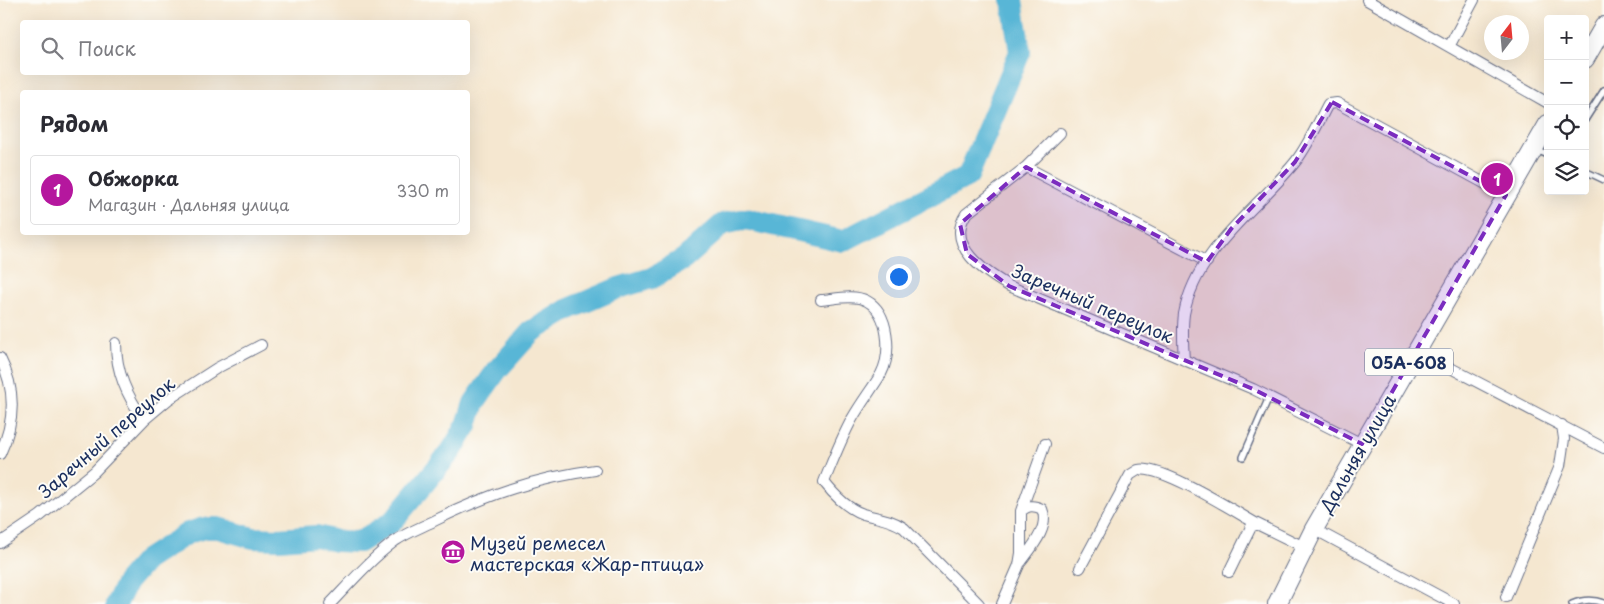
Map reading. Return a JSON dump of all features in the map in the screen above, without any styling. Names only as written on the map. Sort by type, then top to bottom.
[{"type":"highway","points":[[1589,52],[1604,26]]},
{"type":"highway","name":"Дальняя улица","points":[[1277,604],[1304,547],[1416,350],[1506,196],[1541,152]]},
{"type":"street","points":[[1367,0],[1450,45],[1544,100]]},
{"type":"street","points":[[1450,45],[1474,0]]},
{"type":"street","points":[[1184,360],[1184,314],[1193,287],[1207,262],[1231,229],[1295,162],[1328,104],[1332,102],[1506,196]]},
{"type":"street","name":"Заречный переулок","points":[[1060,133],[1026,167],[966,214],[960,224],[960,235],[967,254],[994,277],[1009,286],[1270,397],[1362,444]]},
{"type":"street","points":[[1026,167],[1207,262]]},
{"type":"street","points":[[821,300],[851,297],[866,300],[876,308],[881,317],[887,341],[885,361],[881,373],[852,419],[824,482],[836,498],[856,510],[897,523],[904,528],[979,604]]},
{"type":"street","points":[[116,343],[119,373],[126,390],[144,420]]},
{"type":"street","name":"Заречный переулок","points":[[0,542],[40,516],[94,472],[144,420],[168,399],[201,377],[261,345]]},
{"type":"street","points":[[1416,350],[1604,448]]},
{"type":"street","points":[[0,358],[8,374],[12,393],[12,415],[0,454]]},
{"type":"street","points":[[1506,597],[1560,466],[1564,446],[1562,426]]},
{"type":"street","points":[[1019,565],[1021,553],[1021,511],[1045,444]]},
{"type":"street","points":[[330,604],[373,559],[397,540],[418,528],[450,512],[533,480],[595,470]]},
{"type":"street","points":[[1080,568],[1130,475],[1138,470],[1156,472],[1194,489],[1257,524],[1304,547]]},
{"type":"street","points":[[1002,604],[1019,565],[1033,546],[1044,524],[1045,516],[1042,509],[1029,506],[1021,511]]},
{"type":"street","points":[[1229,572],[1251,527],[1257,524]]},
{"type":"street","points":[[1314,529],[1454,604]]},
{"type":"lane","points":[[1589,114],[1604,90]]},
{"type":"lane","points":[[1589,173],[1604,180]]},
{"type":"lane","points":[[1243,457],[1270,397]]},
{"type":"lane","points":[[1572,604],[1579,601],[1594,600],[1604,603]]},
{"type":"highlighted area","points":[[1332,102],[1506,195],[1362,444],[1253,389],[1009,286],[979,265],[967,254],[960,224],[1026,167],[1207,262],[1231,229],[1295,162]]},
{"type":"waterway","points":[[116,604],[127,582],[146,560],[188,533],[204,528],[218,528],[253,538],[279,539],[316,536],[336,541],[359,542],[392,522],[452,450],[467,425],[474,403],[497,370],[531,332],[569,309],[618,288],[652,278],[684,259],[723,224],[746,219],[843,241],[968,176],[1020,52],[1012,0]]},
{"type":"place","name":"Обжорка","points":[[1497,179]]},
{"type":"place","name":"Музей ремесел мастерская «Жар-птица»","points":[[453,552]]}]
